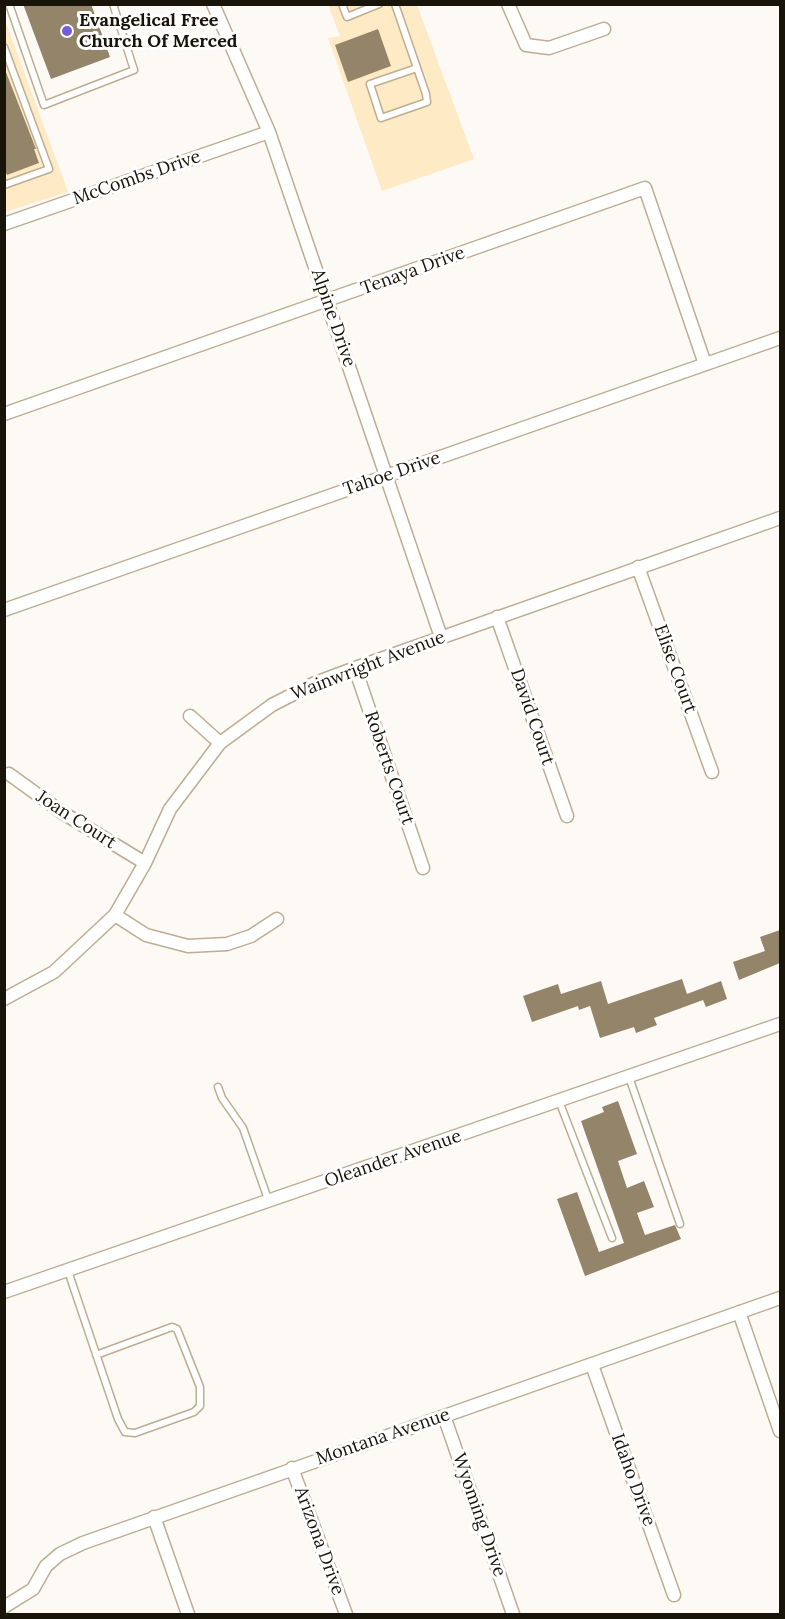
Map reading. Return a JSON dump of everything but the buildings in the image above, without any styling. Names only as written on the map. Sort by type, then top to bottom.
[{"type":"street","name":"Alpine Drive","points":[[213,4],[269,132],[441,637]]},
{"type":"street","points":[[508,4],[526,45],[549,48],[604,28]]},
{"type":"street","name":"McCombs Drive","points":[[4,224],[269,132]]},
{"type":"street","name":"Tenaya Drive","points":[[4,414],[645,188],[705,364]]},
{"type":"street","name":"Tahoe Drive","points":[[4,610],[780,338]]},
{"type":"street","name":"Wainwright Avenue","points":[[4,999],[54,972],[115,915],[145,863],[170,809],[220,743],[272,705],[315,683],[355,668],[780,518]]},
{"type":"street","name":"Elise Court","points":[[638,567],[712,772]]},
{"type":"street","name":"David Court","points":[[496,617],[567,816]]},
{"type":"street","name":"Roberts Court","points":[[355,668],[423,868]]},
{"type":"street","points":[[190,716],[220,743]]},
{"type":"street","name":"Joan Court","points":[[9,774],[63,813],[145,863]]},
{"type":"street","points":[[115,915],[146,935],[188,946],[227,944],[251,936],[276,919]]},
{"type":"street","name":"Oleander Avenue","points":[[4,1292],[780,1024]]},
{"type":"street","name":"Montana Avenue","points":[[4,1607],[33,1589],[46,1566],[60,1554],[83,1543],[780,1298]]},
{"type":"street","points":[[739,1312],[780,1431]]},
{"type":"street","name":"Idaho Drive","points":[[592,1365],[674,1596]]},
{"type":"street","name":"Wyoming Drive","points":[[444,1416],[513,1614]]},
{"type":"street","name":"Arizona Drive","points":[[292,1468],[346,1614]]},
{"type":"street","points":[[154,1517],[188,1614]]},
{"type":"lane","points":[[9,4],[44,105],[134,70],[113,4]]},
{"type":"lane","points":[[342,4],[347,17],[380,4]]},
{"type":"lane","points":[[395,4],[417,68],[427,102],[381,118],[370,84],[417,68]]},
{"type":"lane","points":[[4,47],[49,169],[4,185]]},
{"type":"lane","points":[[629,1077],[680,1224]]},
{"type":"lane","points":[[218,1087],[222,1098],[243,1128],[269,1202]]},
{"type":"lane","points":[[559,1101],[612,1238]]},
{"type":"lane","points":[[68,1271],[96,1355],[118,1419],[125,1432],[135,1433],[194,1412],[200,1406],[200,1387],[177,1329],[172,1327],[96,1355]]},
{"type":"shaded area","points":[[328,5],[417,5],[474,159],[382,191],[328,38],[340,36]]},
{"type":"shaded area","points":[[4,17],[68,192],[5,212],[4,212]]},
{"type":"place","name":"Evangelical Free Church Of Merced","points":[[67,31]]}]
